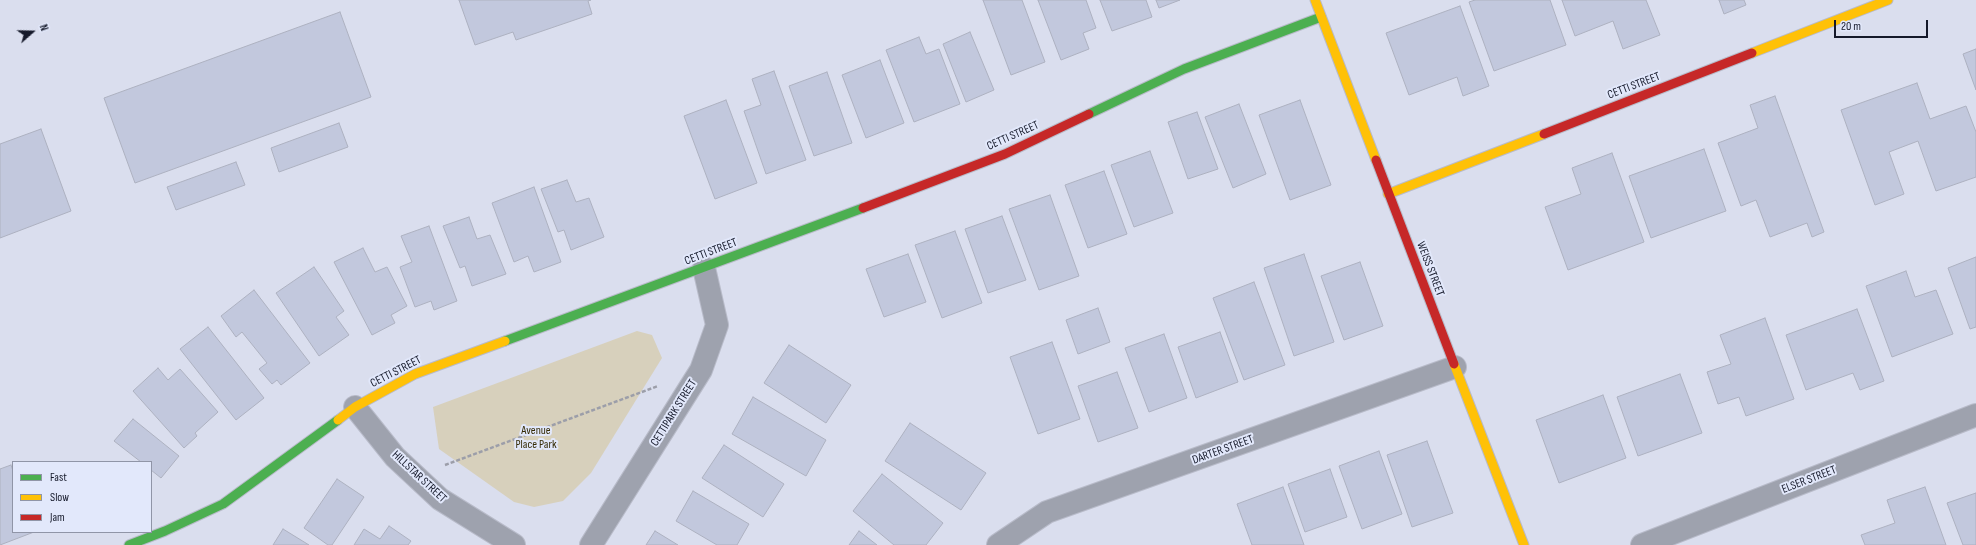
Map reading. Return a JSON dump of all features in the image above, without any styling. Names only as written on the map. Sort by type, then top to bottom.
[{"type":"street","name":"WEISS STREET","points":[[1315,0],[1388,194],[1524,545]]},
{"type":"street","name":"CETTI STREET","points":[[1388,194],[1888,0]]},
{"type":"street","name":"CETTI STREET","points":[[129,545],[165,531],[222,504],[356,407],[415,374],[704,268],[1005,154],[1184,69],[1321,17]]},
{"type":"street","name":"CETTIPARK STREET","points":[[591,545],[701,370],[717,326],[704,268]]},
{"type":"street","name":"DARTER STREET","points":[[998,545],[1047,512],[1455,367]]},
{"type":"street","name":"HILLSTAR STREET","points":[[356,407],[395,457],[440,499],[514,545]]},
{"type":"street","name":"ELSER STREET","points":[[1642,545],[1976,415]]},
{"type":"path","points":[[416,476],[660,385]]},
{"type":"green space","name":"Avenue Place Park","points":[[637,331],[652,335],[662,358],[591,473],[563,501],[534,507],[514,502],[439,449],[433,407]]},
{"type":"building","points":[[459,0],[591,0],[588,1],[592,14],[516,40],[513,32],[475,45]]},
{"type":"building","points":[[983,0],[1022,0],[1045,62],[1011,75]]},
{"type":"building","points":[[1038,0],[1086,0],[1096,28],[1083,33],[1089,49],[1061,60]]},
{"type":"building","points":[[1100,0],[1146,0],[1152,17],[1112,31]]},
{"type":"building","points":[[1156,0],[1180,0],[1159,8]]},
{"type":"building","points":[[1475,0],[1550,0],[1566,45],[1494,71],[1469,2]]},
{"type":"building","points":[[1562,0],[1646,0],[1660,35],[1623,49],[1613,21],[1575,36]]},
{"type":"building","points":[[1719,0],[1744,0],[1746,5],[1724,14]]},
{"type":"building","points":[[1460,6],[1489,86],[1463,96],[1457,77],[1409,95],[1386,33]]},
{"type":"building","points":[[340,12],[371,97],[135,183],[104,98]]},
{"type":"building","points":[[970,32],[994,90],[966,102],[943,44]]},
{"type":"building","points":[[919,37],[926,54],[939,49],[960,104],[914,122],[886,50]]},
{"type":"building","points":[[1976,49],[1976,90],[1963,54]]},
{"type":"building","points":[[880,60],[904,123],[866,138],[842,75]]},
{"type":"building","points":[[774,71],[806,160],[766,174],[744,111],[761,105],[752,79]]},
{"type":"building","points":[[827,72],[852,143],[814,156],[789,86]]},
{"type":"building","points":[[1917,83],[1930,119],[1966,106],[1976,132],[1976,177],[1936,191],[1918,141],[1889,152],[1904,194],[1875,205],[1841,110]]},
{"type":"building","points":[[1775,96],[1824,232],[1812,237],[1807,223],[1770,237],[1756,200],[1741,206],[1718,143],[1758,128],[1750,105]]},
{"type":"building","points":[[726,100],[757,183],[715,199],[684,116]]},
{"type":"building","points":[[1300,100],[1331,185],[1290,200],[1259,115]]},
{"type":"building","points":[[1239,104],[1266,174],[1233,188],[1205,117]]},
{"type":"building","points":[[1197,112],[1218,169],[1188,179],[1168,122]]},
{"type":"building","points":[[339,123],[348,147],[279,172],[271,148]]},
{"type":"building","points":[[41,129],[71,211],[0,238],[0,144]]},
{"type":"building","points":[[1704,149],[1726,211],[1651,238],[1629,176]]},
{"type":"building","points":[[1150,151],[1173,213],[1134,227],[1111,165]]},
{"type":"building","points":[[1612,153],[1644,242],[1568,270],[1545,207],[1581,194],[1572,168]]},
{"type":"building","points":[[236,162],[245,185],[176,210],[167,187]]},
{"type":"building","points":[[1104,171],[1127,234],[1088,248],[1065,185]]},
{"type":"building","points":[[567,180],[576,202],[589,198],[604,237],[571,250],[564,230],[558,232],[541,189]]},
{"type":"building","points":[[534,187],[561,262],[534,272],[528,256],[514,262],[492,203]]},
{"type":"building","points":[[1050,195],[1079,276],[1039,290],[1009,209]]},
{"type":"building","points":[[1002,216],[1026,280],[988,293],[965,229]]},
{"type":"building","points":[[469,217],[477,239],[490,235],[506,274],[472,286],[465,266],[460,268],[443,226]]},
{"type":"building","points":[[429,226],[457,301],[434,310],[431,301],[415,307],[400,267],[412,262],[401,236]]},
{"type":"building","points":[[955,231],[982,303],[942,318],[915,245]]},
{"type":"building","points":[[363,248],[375,272],[387,267],[407,306],[391,315],[395,323],[372,335],[334,262]]},
{"type":"building","points":[[908,254],[926,302],[884,317],[866,269]]},
{"type":"building","points":[[1304,254],[1334,342],[1294,356],[1264,268]]},
{"type":"building","points":[[1976,257],[1976,327],[1970,329],[1948,268]]},
{"type":"building","points":[[1360,262],[1383,326],[1344,340],[1321,276]]},
{"type":"building","points":[[314,267],[344,311],[336,317],[349,335],[319,356],[276,293]]},
{"type":"building","points":[[1906,271],[1915,297],[1936,290],[1953,334],[1892,357],[1866,286]]},
{"type":"building","points":[[1254,282],[1285,365],[1244,380],[1213,298]]},
{"type":"building","points":[[254,290],[310,363],[281,385],[277,380],[272,384],[259,369],[267,363],[242,332],[236,337],[221,316]]},
{"type":"building","points":[[1098,308],[1110,342],[1078,354],[1066,320]]},
{"type":"building","points":[[1857,309],[1884,381],[1860,390],[1853,373],[1806,390],[1786,335]]},
{"type":"building","points":[[1765,318],[1794,399],[1746,416],[1739,397],[1718,404],[1707,372],[1731,364],[1720,335]]},
{"type":"building","points":[[208,327],[264,398],[236,420],[180,349]]},
{"type":"building","points":[[1220,332],[1238,382],[1196,398],[1178,347]]},
{"type":"building","points":[[1164,334],[1187,398],[1149,412],[1125,348]]},
{"type":"building","points":[[1052,342],[1080,419],[1038,434],[1010,357]]},
{"type":"building","points":[[789,345],[851,385],[826,423],[764,383]]},
{"type":"building","points":[[158,368],[168,380],[180,369],[218,412],[195,433],[197,436],[184,448],[133,391]]},
{"type":"building","points":[[1117,372],[1138,428],[1098,442],[1078,386]]},
{"type":"building","points":[[1680,374],[1702,433],[1638,456],[1617,397]]},
{"type":"building","points":[[1603,395],[1626,458],[1559,483],[1536,420]]},
{"type":"building","points":[[753,397],[826,440],[806,476],[732,434]]},
{"type":"building","points":[[133,419],[179,456],[161,478],[152,471],[152,461],[140,461],[114,441]]},
{"type":"building","points":[[910,423],[986,473],[961,510],[885,461]]},
{"type":"building","points":[[1427,441],[1453,513],[1412,527],[1387,455]]},
{"type":"building","points":[[724,445],[784,484],[763,517],[702,478]]},
{"type":"building","points":[[1379,451],[1402,514],[1362,529],[1339,466]]},
{"type":"building","points":[[11,465],[12,468],[12,533],[31,533],[0,545],[0,469]]},
{"type":"building","points":[[1330,469],[1347,517],[1305,532],[1288,484]]},
{"type":"building","points":[[882,474],[943,523],[926,545],[894,545],[853,511]]},
{"type":"building","points":[[337,479],[364,497],[332,545],[328,545],[304,528]]},
{"type":"building","points":[[1283,487],[1304,545],[1252,545],[1237,504]]},
{"type":"building","points":[[1925,487],[1946,545],[1865,545],[1861,535],[1895,523],[1887,500]]},
{"type":"building","points":[[693,491],[749,524],[737,545],[717,545],[676,521]]},
{"type":"building","points":[[1976,493],[1976,545],[1963,545],[1947,503]]},
{"type":"building","points":[[389,526],[411,541],[408,545],[354,545],[364,529],[380,539]]},
{"type":"building","points":[[283,529],[309,545],[273,545]]},
{"type":"building","points":[[655,531],[678,545],[646,545]]},
{"type":"building","points":[[859,531],[877,545],[849,545]]},
{"type":"traffic: fast","points":[[1089,114],[1184,69],[1321,17]]},
{"type":"traffic: fast","points":[[505,341],[863,208]]},
{"type":"traffic: fast","points":[[129,545],[165,531],[223,504],[338,420]]},
{"type":"traffic: slow","points":[[1315,0],[1376,160]]},
{"type":"traffic: slow","points":[[1752,53],[1888,0]]},
{"type":"traffic: slow","points":[[1388,194],[1544,134]]},
{"type":"traffic: slow","points":[[338,420],[355,407],[415,374],[505,341]]},
{"type":"traffic: slow","points":[[1454,364],[1524,545]]},
{"type":"traffic: jam","points":[[1544,134],[1752,53]]},
{"type":"traffic: jam","points":[[863,208],[1005,154],[1089,114]]},
{"type":"traffic: jam","points":[[1376,160],[1454,364]]}]
